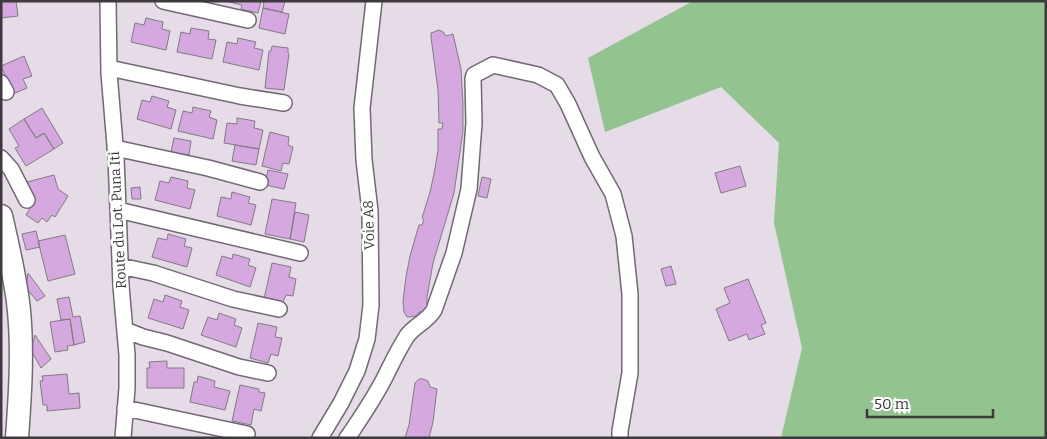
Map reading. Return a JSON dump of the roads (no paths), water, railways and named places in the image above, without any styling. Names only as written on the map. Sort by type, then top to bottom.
[{"type":"main road","points":[[1,216],[14,271],[19,309],[21,371],[17,438]]},
{"type":"street","name":"Route du Lot. Puna Iti","points":[[108,1],[109,68],[127,355],[127,388],[123,438]]},
{"type":"street","points":[[163,1],[248,20]]},
{"type":"street","name":"Voie A8","points":[[320,438],[357,371],[367,340],[371,304],[370,211],[364,160],[362,108],[374,1]]},
{"type":"street","points":[[347,438],[384,378],[396,353],[409,334],[430,316],[434,310],[454,253],[469,189],[474,130],[472,78],[493,65],[538,75],[557,85],[568,104],[592,157],[613,194],[624,236],[630,294],[630,373],[620,438]]},
{"type":"street","points":[[109,68],[240,96],[284,103]]},
{"type":"street","points":[[115,148],[208,168],[260,182]]},
{"type":"street","points":[[1,158],[11,169],[27,200]]},
{"type":"street","points":[[118,210],[300,253]]},
{"type":"street","points":[[120,266],[153,273],[234,299],[278,309]]},
{"type":"street","points":[[125,330],[239,367],[268,373]]},
{"type":"street","points":[[126,408],[247,434]]}]
